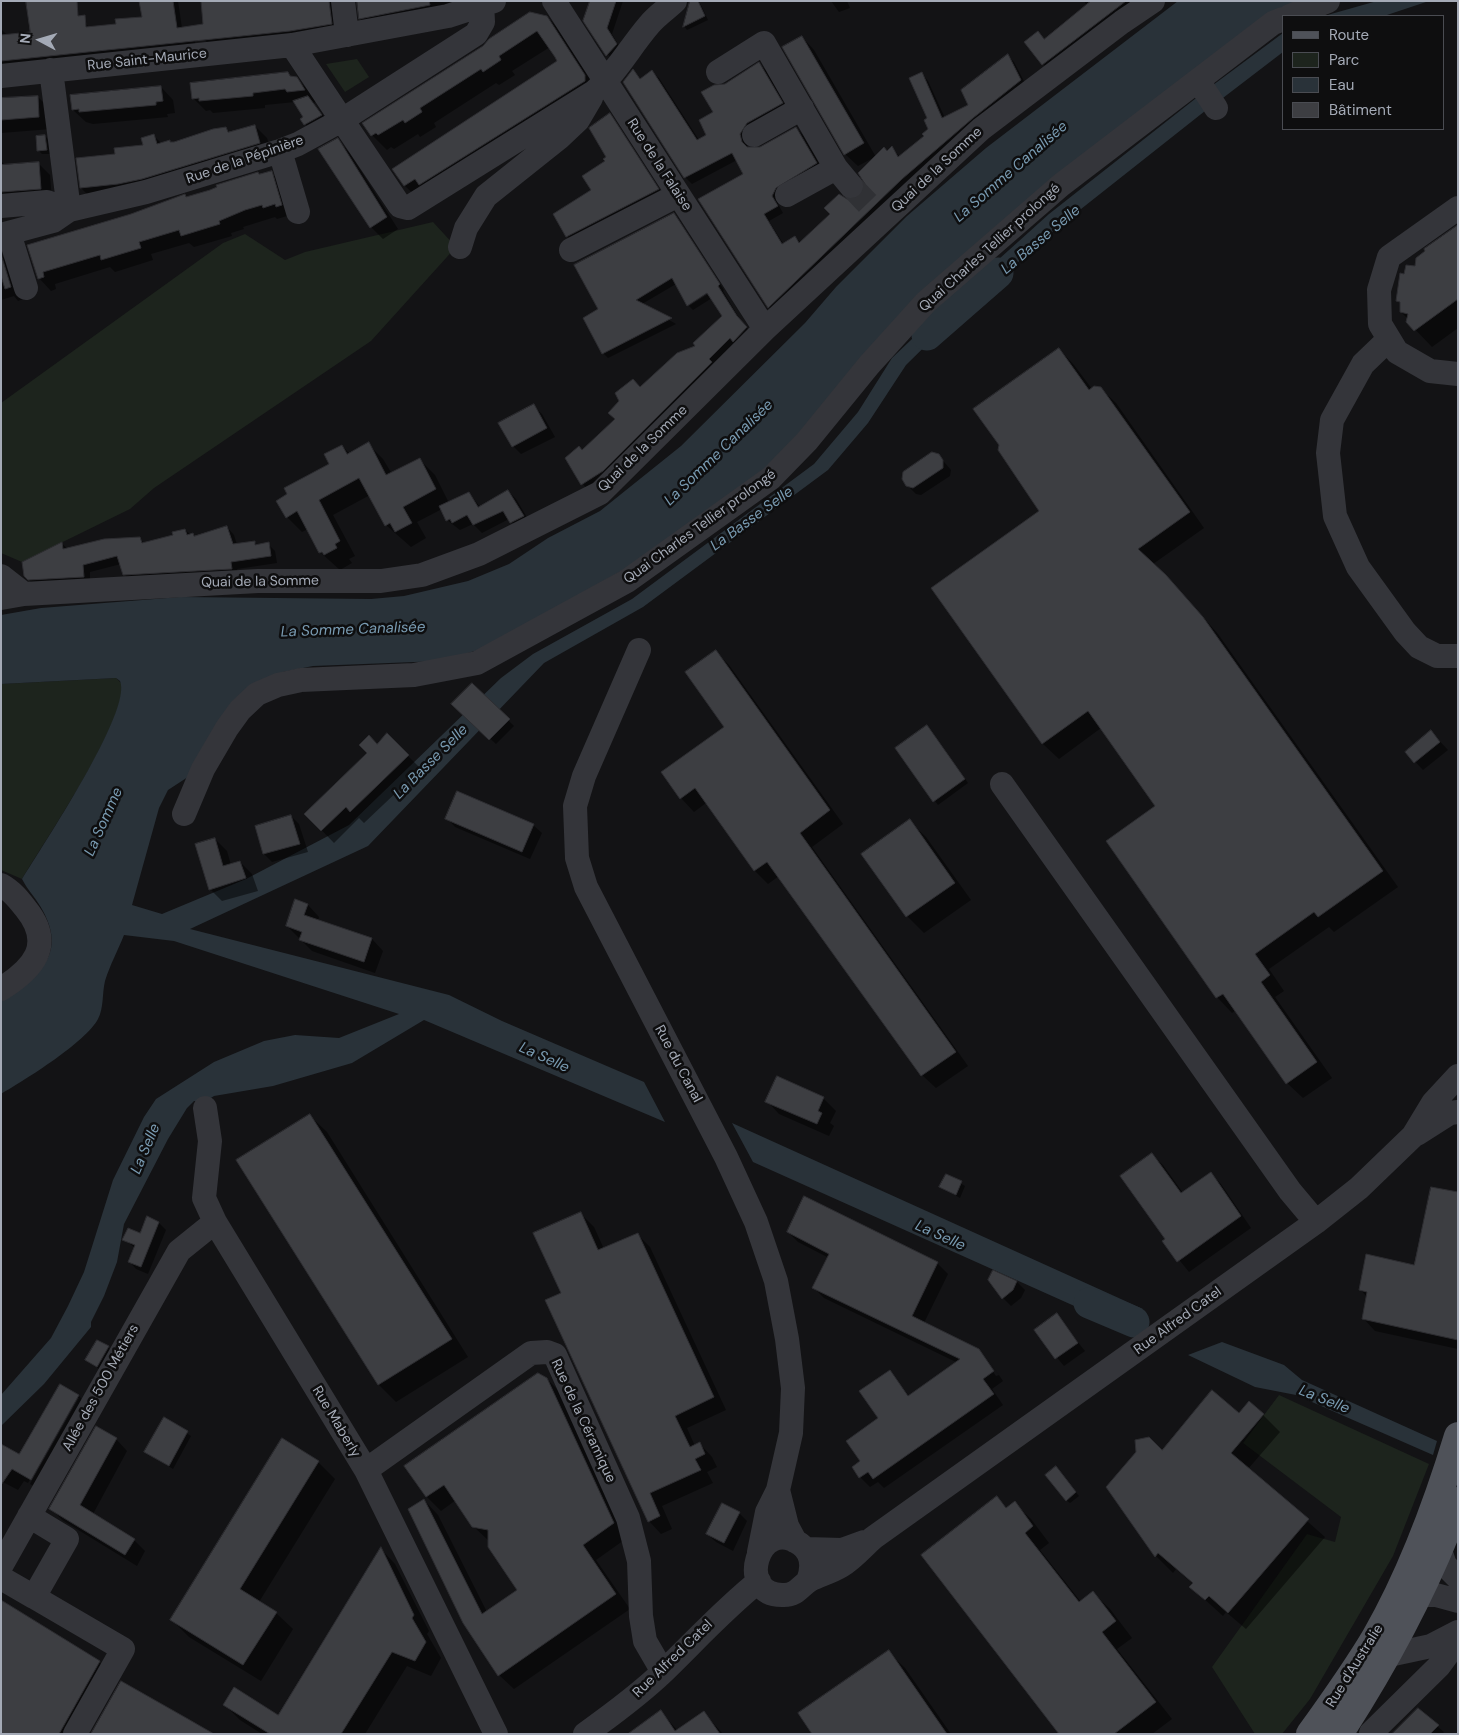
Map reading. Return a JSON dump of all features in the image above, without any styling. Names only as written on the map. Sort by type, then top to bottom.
[{"type":"main road","points":[[1408,1594],[1458,1436]]},
{"type":"main road","points":[[1408,1594],[1440,1550],[1458,1501]]},
{"type":"main road","name":"Rue d'Australie","points":[[1339,1734],[1388,1654],[1408,1594]]},
{"type":"main road","name":"Rue d'Australie","points":[[1310,1734],[1372,1642],[1408,1594]]},
{"type":"street","points":[[343,1],[347,35]]},
{"type":"street","name":"Rue de la Falaise","points":[[554,1],[600,87],[678,195],[765,329]]},
{"type":"street","points":[[460,247],[466,228],[486,196],[560,137],[578,120],[600,87],[649,24],[675,1]]},
{"type":"street","name":"Quai de la Somme","points":[[1,598],[24,594],[258,581],[381,581],[422,575],[479,554],[600,493],[765,329],[878,213],[981,129],[1153,1]]},
{"type":"street","points":[[1293,15],[1328,1]]},
{"type":"street","points":[[342,120],[476,34],[483,22],[487,3]]},
{"type":"street","name":"Rue Saint-Maurice","points":[[1,76],[292,45],[448,16],[487,3]]},
{"type":"street","name":"Quai Charles Tellier prolongé","points":[[184,814],[203,769],[227,728],[240,710],[257,694],[278,685],[301,680],[414,675],[477,664],[627,581],[771,478],[807,441],[869,365],[926,302],[1060,185],[1199,82],[1274,23],[1282,19]]},
{"type":"street","points":[[718,72],[764,43],[844,177],[787,195]]},
{"type":"street","points":[[292,45],[400,206],[408,208],[600,87]]},
{"type":"street","points":[[1,206],[47,202],[70,210],[51,70]]},
{"type":"street","points":[[1199,82],[1216,108]]},
{"type":"street","points":[[754,135],[802,108]]},
{"type":"street","name":"Rue de la Pépinière","points":[[5,234],[53,221],[70,210],[154,190],[280,151],[298,144],[342,120]]},
{"type":"street","points":[[280,151],[298,212]]},
{"type":"street","points":[[571,250],[678,195]]},
{"type":"street","points":[[1458,208],[1389,257],[1379,290],[1380,324],[1397,352],[1430,370],[1458,374]]},
{"type":"street","points":[[5,234],[26,288]]},
{"type":"street","points":[[1389,338],[1363,364],[1332,420],[1328,454],[1335,516],[1358,567],[1405,632],[1419,647],[1437,656],[1458,656]]},
{"type":"street","points":[[1,576],[24,594]]},
{"type":"street","name":"Rue du Canal","points":[[639,650],[584,776],[575,806],[577,858],[586,887],[726,1157],[756,1222],[776,1281],[787,1339],[793,1388],[791,1433],[778,1490],[768,1512],[759,1552]]},
{"type":"street","points":[[1002,784],[1290,1191],[1316,1222]]},
{"type":"street","points":[[1,885],[20,901],[36,920],[39,941],[38,955],[26,973],[1,990]]},
{"type":"street","name":"Rue Alfred Catel","points":[[808,1581],[843,1565],[873,1538],[1316,1222],[1359,1188],[1413,1136],[1433,1103],[1458,1076]]},
{"type":"street","name":"Rue Maberly","points":[[205,1108],[210,1141],[204,1198],[215,1222],[366,1470],[496,1734]]},
{"type":"street","points":[[1413,1136],[1450,1113],[1458,1112]]},
{"type":"street","name":"Allée des 500 Métiers","points":[[1,1566],[179,1251],[215,1222]]},
{"type":"street","name":"Rue de la Céramique","points":[[366,1470],[531,1353],[547,1352],[555,1355],[628,1518],[639,1562],[641,1616],[645,1641],[663,1672]]},
{"type":"street","name":"Rue du Canal","points":[[778,1490],[788,1526],[800,1545]]},
{"type":"street","points":[[30,1516],[67,1539],[34,1597]]},
{"type":"street","name":"Rue Alfred Catel","points":[[800,1545],[842,1550],[873,1538]]},
{"type":"street","points":[[779,1539],[800,1545],[812,1565],[808,1581],[802,1589],[783,1596],[774,1594],[759,1581],[755,1566],[759,1552],[771,1541],[779,1539]]},
{"type":"street","points":[[1440,1550],[1446,1565],[1458,1578]]},
{"type":"street","points":[[1,1578],[123,1649],[75,1734]]},
{"type":"street","name":"Rue Alfred Catel","points":[[585,1734],[627,1704],[663,1672],[729,1605],[759,1581]]},
{"type":"street","points":[[1408,1594],[1458,1601]]},
{"type":"street","name":"Rue d'Australie","points":[[1388,1654],[1431,1646],[1458,1632]]},
{"type":"street","points":[[1371,1733],[1438,1666],[1458,1640]]},
{"type":"green space","points":[[357,59],[369,77],[345,92],[326,64]]},
{"type":"green space","points":[[433,222],[456,247],[371,341],[154,488],[130,509],[22,562],[1,553],[1,403],[223,243],[245,234],[285,260],[305,252]]},
{"type":"green space","points":[[116,678],[122,684],[120,702],[98,753],[82,782],[22,879],[1,870],[1,684]]},
{"type":"green space","points":[[1279,1395],[1429,1464],[1393,1556],[1310,1699],[1282,1734],[1255,1734],[1212,1667],[1307,1534],[1335,1542],[1341,1517],[1243,1443]]},
{"type":"water","points":[[1178,1],[1306,1],[1286,15],[1282,15],[1282,18],[1063,175],[796,450],[632,565],[482,649],[440,661],[313,666],[283,672],[191,775],[168,790],[159,808],[132,905],[162,914],[246,879],[349,825],[501,678],[533,654],[632,599],[814,464],[858,412],[892,358],[952,301],[962,310],[906,365],[868,423],[828,470],[643,607],[544,663],[368,846],[190,929],[449,995],[502,1021],[644,1082],[665,1122],[424,1020],[352,1063],[273,1086],[214,1096],[206,1101],[194,1101],[187,1108],[168,1139],[124,1224],[117,1262],[104,1296],[91,1322],[91,1327],[44,1384],[1,1426],[1,1395],[51,1338],[68,1306],[84,1272],[113,1180],[144,1117],[156,1099],[214,1062],[264,1041],[295,1035],[339,1038],[399,1014],[174,941],[124,935],[105,981],[98,1019],[81,1038],[54,1060],[1,1094],[1,1000],[36,974],[50,953],[52,941],[50,927],[43,911],[22,879],[65,810],[100,748],[113,720],[120,697],[120,681],[116,678],[1,684],[1,615],[41,608],[180,597],[371,599],[404,596],[468,581],[509,564],[548,538],[600,511],[681,446],[805,323],[836,287],[907,216],[986,148]]},
{"type":"water","points":[[1377,1],[1429,1],[1387,15],[1328,15]]},
{"type":"water","points":[[1282,34],[1282,53],[1219,101],[1213,85]]},
{"type":"water","points":[[1200,95],[1205,111],[1057,228],[970,304],[959,295],[1049,214]]},
{"type":"water","points":[[732,1123],[1143,1309],[1119,1326],[753,1162]]},
{"type":"water","points":[[1222,1342],[1284,1365],[1302,1380],[1437,1441],[1433,1455],[1296,1395],[1255,1387],[1188,1355]]},
{"type":"building","points":[[26,1],[77,1],[78,16],[85,15],[86,27],[116,24],[115,19],[142,17],[139,1],[173,1],[177,28],[203,24],[201,1],[329,1],[332,24],[290,31],[1,61],[1,35],[30,32]]},
{"type":"building","points":[[357,1],[429,1],[430,5],[359,19]]},
{"type":"building","points":[[590,1],[616,1],[607,28],[617,44],[606,56],[583,21]]},
{"type":"building","points":[[690,1],[698,1],[705,16],[683,27]]},
{"type":"building","points":[[1091,1],[1126,1],[1042,65],[1024,42],[1038,31],[1044,39]]},
{"type":"building","points":[[530,12],[547,16],[585,75],[585,81],[419,185],[415,179],[404,186],[392,169],[557,61],[555,57],[537,31],[499,56],[501,60],[483,72],[481,69],[420,108],[422,112],[405,123],[403,120],[378,135],[376,133],[371,136],[362,123],[483,46],[489,39]]},
{"type":"building","points":[[802,36],[864,143],[844,155],[782,47]]},
{"type":"building","points":[[1008,54],[1021,80],[902,179],[768,308],[698,199],[743,174],[732,153],[684,178],[623,82],[633,69],[640,79],[652,70],[697,140],[706,135],[699,120],[713,112],[701,92],[714,85],[725,84],[759,62],[783,103],[747,123],[740,134],[742,142],[747,147],[760,147],[796,127],[817,163],[776,188],[772,196],[778,206],[764,214],[782,244],[795,236],[799,243],[830,214],[824,208],[839,194],[847,199],[854,199],[860,196],[865,184],[858,173],[884,147],[887,151],[892,146],[898,157],[924,136],[922,134],[928,129],[924,120],[927,118],[909,78],[922,72],[942,118],[968,105],[961,90]]},
{"type":"building","points":[[288,72],[290,76],[297,77],[305,90],[287,92],[285,89],[253,93],[253,96],[199,101],[199,98],[192,99],[190,83]]},
{"type":"building","points":[[161,86],[163,101],[156,102],[156,105],[79,112],[79,109],[72,110],[70,95]]},
{"type":"building","points":[[38,96],[39,117],[1,120],[1,98]]},
{"type":"building","points":[[308,96],[322,115],[304,125],[300,119],[303,117],[293,101]]},
{"type":"building","points":[[610,113],[659,189],[566,237],[553,214],[591,190],[582,176],[605,161],[603,159],[606,157],[589,128]]},
{"type":"building","points":[[255,125],[260,143],[142,179],[118,184],[80,188],[76,158],[115,154],[114,148],[143,145],[141,138],[154,134],[157,144],[170,140],[170,142],[174,142],[213,129],[226,127],[228,132]]},
{"type":"building","points":[[45,135],[47,150],[37,151],[36,136]]},
{"type":"building","points":[[338,138],[387,217],[370,228],[318,149]]},
{"type":"building","points":[[39,162],[41,189],[1,192],[1,165]]},
{"type":"building","points":[[272,171],[282,205],[276,207],[275,204],[263,208],[262,205],[219,221],[220,224],[181,236],[179,230],[139,242],[141,248],[101,260],[100,255],[43,272],[44,277],[38,279],[27,245],[131,214],[185,194],[186,197],[258,172],[259,174]]},
{"type":"building","points":[[674,213],[720,284],[718,286],[737,316],[747,327],[733,342],[730,338],[709,359],[712,362],[603,471],[581,485],[565,458],[579,446],[582,450],[615,419],[608,413],[619,401],[615,393],[633,379],[640,387],[677,353],[695,346],[693,343],[722,316],[707,293],[687,306],[672,278],[636,300],[672,318],[602,354],[583,318],[598,309],[574,265]]},
{"type":"building","points":[[1458,225],[1458,299],[1414,331],[1406,322],[1408,314],[1400,312],[1400,302],[1396,301],[1400,273],[1404,274],[1406,265],[1415,266],[1416,258],[1425,251],[1424,249]]},
{"type":"building","points":[[1,254],[11,287],[5,289],[1,276]]},
{"type":"building","points":[[1059,348],[1089,390],[1094,386],[1101,387],[1190,512],[1138,549],[1166,575],[1203,617],[1383,871],[1318,917],[1314,912],[1255,954],[1270,975],[1261,982],[1317,1062],[1286,1084],[1223,994],[1216,998],[1106,841],[1155,806],[1088,711],[1042,744],[931,588],[1039,511],[998,450],[999,445],[973,409]]},
{"type":"building","points":[[534,404],[547,428],[512,447],[498,423]]},
{"type":"building","points":[[369,442],[386,475],[420,458],[436,489],[403,507],[412,523],[395,532],[390,523],[385,526],[359,478],[319,500],[340,541],[335,544],[337,548],[324,555],[322,552],[319,553],[297,511],[286,518],[276,501],[287,494],[284,488],[329,464],[324,454],[342,445],[347,454]]},
{"type":"building","points":[[932,452],[939,454],[943,460],[943,468],[913,488],[906,486],[902,479],[903,472]]},
{"type":"building","points":[[508,490],[524,516],[510,523],[503,511],[473,525],[467,515],[452,523],[450,519],[446,521],[439,506],[469,492],[478,507]]},
{"type":"building","points":[[227,526],[233,544],[255,541],[255,545],[269,542],[271,556],[231,562],[232,569],[123,575],[117,556],[83,565],[84,577],[28,580],[24,576],[22,562],[62,542],[63,549],[104,539],[140,537],[142,543],[173,535],[172,532],[185,529],[187,535],[193,533],[194,536]]},
{"type":"building","points":[[716,650],[830,810],[800,833],[956,1052],[921,1076],[767,862],[754,871],[695,788],[680,799],[661,772],[724,727],[685,672]]},
{"type":"building","points":[[472,683],[510,719],[489,740],[451,704]]},
{"type":"building","points":[[927,725],[965,779],[933,802],[895,748]]},
{"type":"building","points":[[1431,730],[1440,742],[1414,763],[1405,752]]},
{"type":"building","points":[[387,733],[409,755],[350,812],[346,807],[321,831],[304,814],[367,753],[359,745],[369,735],[377,744]]},
{"type":"building","points":[[457,791],[534,824],[522,852],[445,819]]},
{"type":"building","points":[[291,815],[300,844],[263,854],[255,826]]},
{"type":"building","points":[[910,819],[955,883],[906,917],[861,854]]},
{"type":"building","points":[[215,838],[223,866],[240,861],[246,878],[209,890],[195,844]]},
{"type":"building","points":[[295,899],[308,904],[304,915],[372,938],[364,962],[299,940],[302,932],[286,926]]},
{"type":"building","points":[[777,1076],[824,1097],[818,1111],[822,1113],[817,1124],[765,1102]]},
{"type":"building","points":[[310,1114],[452,1339],[378,1385],[236,1160]]},
{"type":"building","points":[[1152,1153],[1181,1193],[1211,1172],[1241,1216],[1177,1262],[1162,1241],[1165,1239],[1120,1176]]},
{"type":"building","points":[[946,1174],[962,1181],[956,1195],[939,1187]]},
{"type":"building","points":[[1431,1187],[1458,1192],[1458,1340],[1362,1319],[1367,1292],[1359,1290],[1366,1254],[1414,1265]]},
{"type":"building","points":[[804,1196],[938,1262],[912,1316],[979,1349],[994,1371],[983,1379],[994,1394],[873,1479],[868,1472],[859,1478],[852,1467],[860,1461],[846,1441],[878,1418],[859,1391],[890,1370],[908,1396],[960,1359],[812,1288],[829,1254],[787,1232]]},
{"type":"building","points":[[581,1212],[598,1250],[638,1233],[714,1397],[675,1416],[690,1447],[700,1442],[705,1454],[695,1459],[701,1470],[650,1493],[660,1516],[648,1522],[545,1300],[561,1293],[533,1233]]},
{"type":"building","points":[[147,1216],[159,1222],[141,1267],[128,1262],[135,1245],[122,1240],[128,1228],[140,1233]]},
{"type":"building","points":[[993,1270],[1017,1281],[1013,1290],[1002,1299],[988,1280]]},
{"type":"building","points":[[1057,1313],[1078,1343],[1055,1359],[1034,1330]]},
{"type":"building","points":[[97,1340],[109,1346],[97,1367],[85,1360]]},
{"type":"building","points":[[538,1373],[547,1378],[614,1523],[583,1545],[616,1594],[498,1676],[463,1623],[408,1509],[424,1499],[482,1614],[517,1590],[488,1547],[488,1530],[472,1527],[444,1485],[426,1497],[404,1466]]},
{"type":"building","points":[[60,1384],[79,1395],[31,1480],[12,1469],[1,1485],[1,1444],[19,1454]]},
{"type":"building","points":[[1212,1390],[1239,1413],[1249,1401],[1264,1414],[1231,1453],[1309,1519],[1228,1613],[1209,1596],[1205,1600],[1189,1587],[1193,1583],[1158,1553],[1155,1557],[1106,1487],[1136,1452],[1135,1440],[1149,1437],[1162,1450]]},
{"type":"building","points":[[164,1417],[188,1431],[169,1466],[144,1452]]},
{"type":"building","points":[[96,1426],[117,1438],[80,1505],[135,1539],[125,1555],[49,1509]]},
{"type":"building","points":[[282,1438],[319,1461],[240,1589],[277,1612],[243,1665],[170,1620]]},
{"type":"building","points":[[1056,1466],[1076,1492],[1066,1501],[1045,1475]]},
{"type":"building","points":[[997,1496],[1006,1508],[1015,1501],[1033,1526],[1025,1533],[1079,1602],[1093,1591],[1116,1621],[1102,1632],[1156,1702],[1114,1734],[1059,1734],[921,1555]]},
{"type":"building","points":[[722,1503],[740,1512],[724,1543],[706,1534]]},
{"type":"building","points":[[381,1547],[414,1615],[412,1618],[426,1642],[415,1661],[392,1652],[341,1734],[270,1734],[223,1705],[234,1687],[278,1715]]},
{"type":"building","points":[[1,1600],[100,1661],[59,1734],[1,1734]]},
{"type":"building","points":[[889,1650],[947,1734],[812,1734],[798,1713]]},
{"type":"building","points":[[121,1681],[188,1719],[214,1734],[91,1734]]},
{"type":"building","points":[[1418,1708],[1439,1725],[1430,1734],[1392,1734]]},
{"type":"building","points":[[661,1710],[675,1731],[704,1711],[720,1734],[628,1734]]},
{"type":"waterway","name":"La Basse Selle","points":[[927,335],[998,273]]},
{"type":"waterway","name":"La Selle","points":[[1089,1303],[1134,1322]]},
{"type":"tunnel","points":[[851,186],[872,208]]},
{"type":"water label","name":"La Somme Canalisée","points":[[1011,172]]},
{"type":"water label","name":"La Somme Canalisée","points":[[719,453]]},
{"type":"water label","name":"La Somme Canalisée","points":[[353,630]]},
{"type":"water label","name":"La Somme","points":[[104,822]]}]
